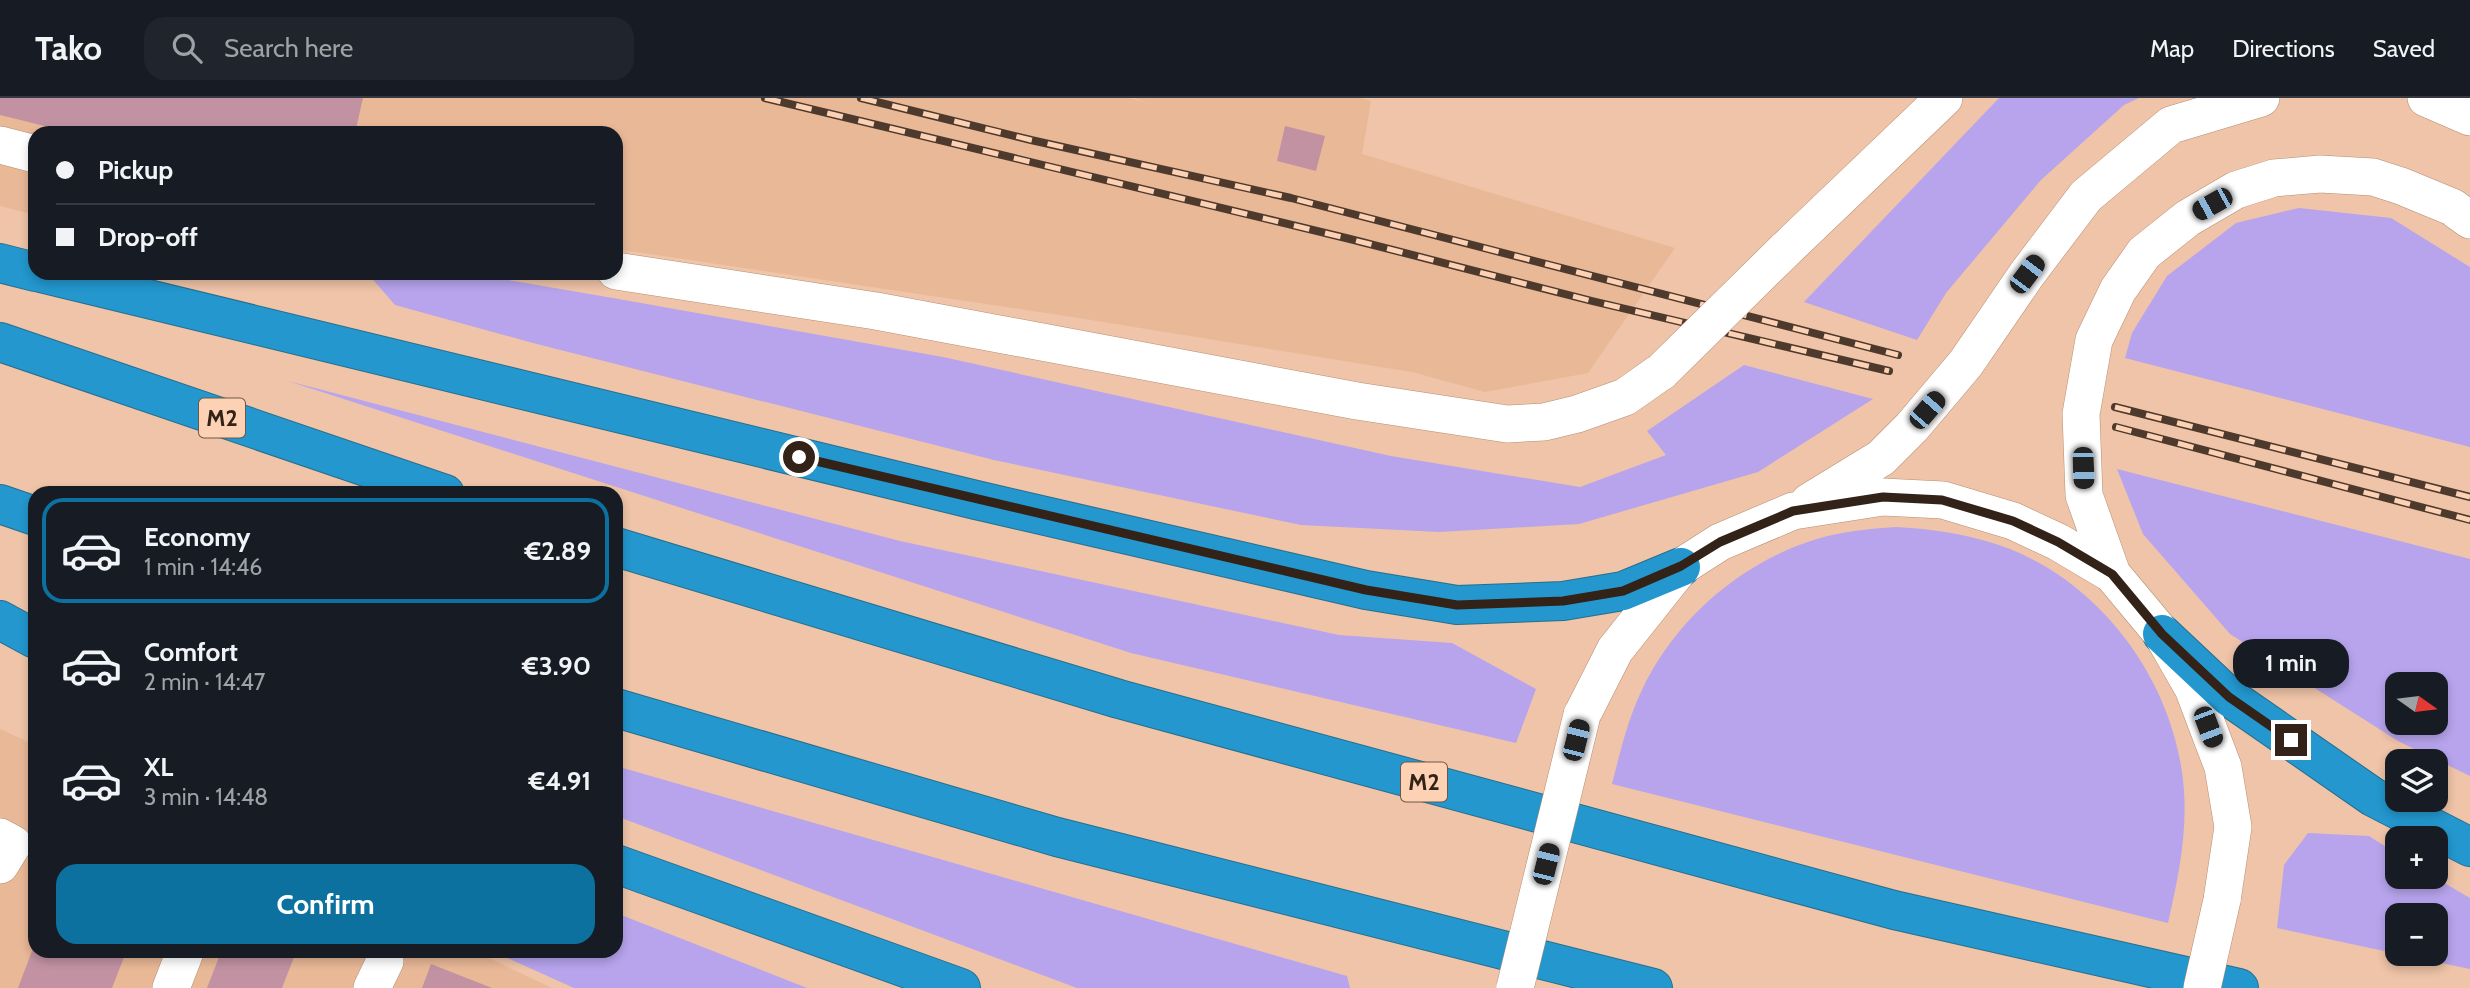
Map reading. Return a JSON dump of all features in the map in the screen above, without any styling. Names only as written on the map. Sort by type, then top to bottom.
[{"type":"highway","points":[[0,263],[28,270]]},
{"type":"highway","points":[[70,280],[976,500],[1366,590],[1457,605],[1563,601],[1623,591],[1681,566]]},
{"type":"highway","name":"M2","points":[[0,342],[422,486]]},
{"type":"highway","points":[[0,504],[28,514]]},
{"type":"highway","name":"M2","points":[[623,549],[1119,699],[1867,903],[2239,988]]},
{"type":"highway","points":[[0,620],[28,635]]},
{"type":"highway","points":[[2162,634],[2229,697],[2373,797],[2470,847]]},
{"type":"highway","points":[[623,710],[1057,836],[1653,988]]},
{"type":"highway","points":[[623,867],[961,988]]},
{"type":"street","points":[[623,272],[876,311],[1357,401],[1507,424],[1544,422],[1625,397],[1661,371],[1944,98]]},
{"type":"street","points":[[1515,988],[1582,715],[1615,650],[1681,566],[1720,542],[1793,511],[1881,458],[1912,427],[1966,363],[2027,274],[2086,196],[2171,125],[2261,98]]},
{"type":"street","points":[[2426,98],[2470,117]]},
{"type":"street","points":[[0,145],[28,152]]},
{"type":"street","points":[[2112,574],[2084,495],[2081,414],[2094,340],[2118,290],[2144,253],[2188,218],[2236,190],[2274,178],[2320,174],[2373,177],[2452,207],[2470,220]]},
{"type":"street","points":[[1793,511],[1883,497],[1942,500],[2013,521],[2058,542],[2112,574],[2162,634],[2193,688],[2223,767],[2233,827],[2222,900],[2202,988]]},
{"type":"street","points":[[0,837],[13,844],[0,865]]},
{"type":"street","points":[[171,988],[183,958]]},
{"type":"shaded area","points":[[0,98],[1129,98],[1148,103],[1134,98],[1360,98],[1371,101],[1362,154],[1675,248],[1588,373],[1485,392],[1412,372],[1066,316],[623,250],[623,126],[28,126],[28,213],[0,206]]},
{"type":"shaded area","points":[[1999,98],[2139,98],[2124,105],[2041,180],[1946,293],[1917,340],[1804,302]]},
{"type":"shaded area","points":[[2299,208],[2391,218],[2470,267],[2470,447],[2125,358],[2132,333],[2167,276],[2236,223]]},
{"type":"shaded area","points":[[373,280],[508,280],[943,357],[1391,456],[1580,487],[1666,455],[1647,431],[1744,365],[1873,399],[1758,472],[1579,524],[1439,532],[1301,525],[994,460],[533,343],[395,305]]},
{"type":"shaded area","points":[[288,381],[900,541],[1339,635],[1452,643],[1536,689],[1516,743],[1131,653],[623,489],[623,486],[613,486]]},
{"type":"shaded area","points":[[2117,469],[2470,559],[2470,776],[2448,765],[2448,749],[2414,749],[2389,735],[2448,735],[2448,672],[2385,672],[2385,733],[2230,634],[2143,534]]},
{"type":"shaded area","points":[[1896,527],[1968,536],[2010,549],[2045,566],[2077,589],[2106,616],[2131,646],[2168,715],[2184,791],[2183,841],[2168,923],[1612,784],[1632,715],[1655,666],[1691,618],[1713,597],[1762,562],[1789,549],[1837,534]]},
{"type":"shaded area","points":[[0,729],[28,742],[28,958],[489,958],[552,988],[0,988]]},
{"type":"shaded area","points":[[623,768],[1347,976],[1350,988],[1077,988],[623,819]]},
{"type":"shaded area","points":[[2308,833],[2369,836],[2385,846],[2385,889],[2448,889],[2448,885],[2470,898],[2470,969],[2448,964],[2448,903],[2385,903],[2385,951],[2277,928],[2284,865]]},
{"type":"shaded area","points":[[623,916],[807,988],[574,988],[507,958],[623,958]]},
{"type":"building","points":[[0,98],[363,98],[357,126],[45,126],[0,115]]},
{"type":"building","points":[[1285,126],[1325,136],[1316,171],[1277,161]]},
{"type":"building","points":[[29,958],[124,958],[112,988],[18,988]]},
{"type":"building","points":[[219,958],[294,958],[282,988],[207,988]]},
{"type":"building","points":[[431,964],[492,988],[422,988]]},
{"type":"railway","points":[[765,98],[1889,371]]},
{"type":"railway","points":[[861,98],[1031,140],[1291,198],[1898,355]]},
{"type":"railway","points":[[2115,407],[2470,497]]},
{"type":"railway","points":[[2116,427],[2470,520]]},
{"type":"route","points":[[799,457],[1366,590],[1457,605],[1563,601],[1623,591],[1681,566],[1720,542],[1793,511],[1883,497],[1942,500],[2013,521],[2058,542],[2112,574],[2162,634],[2229,697],[2291,740]]}]
